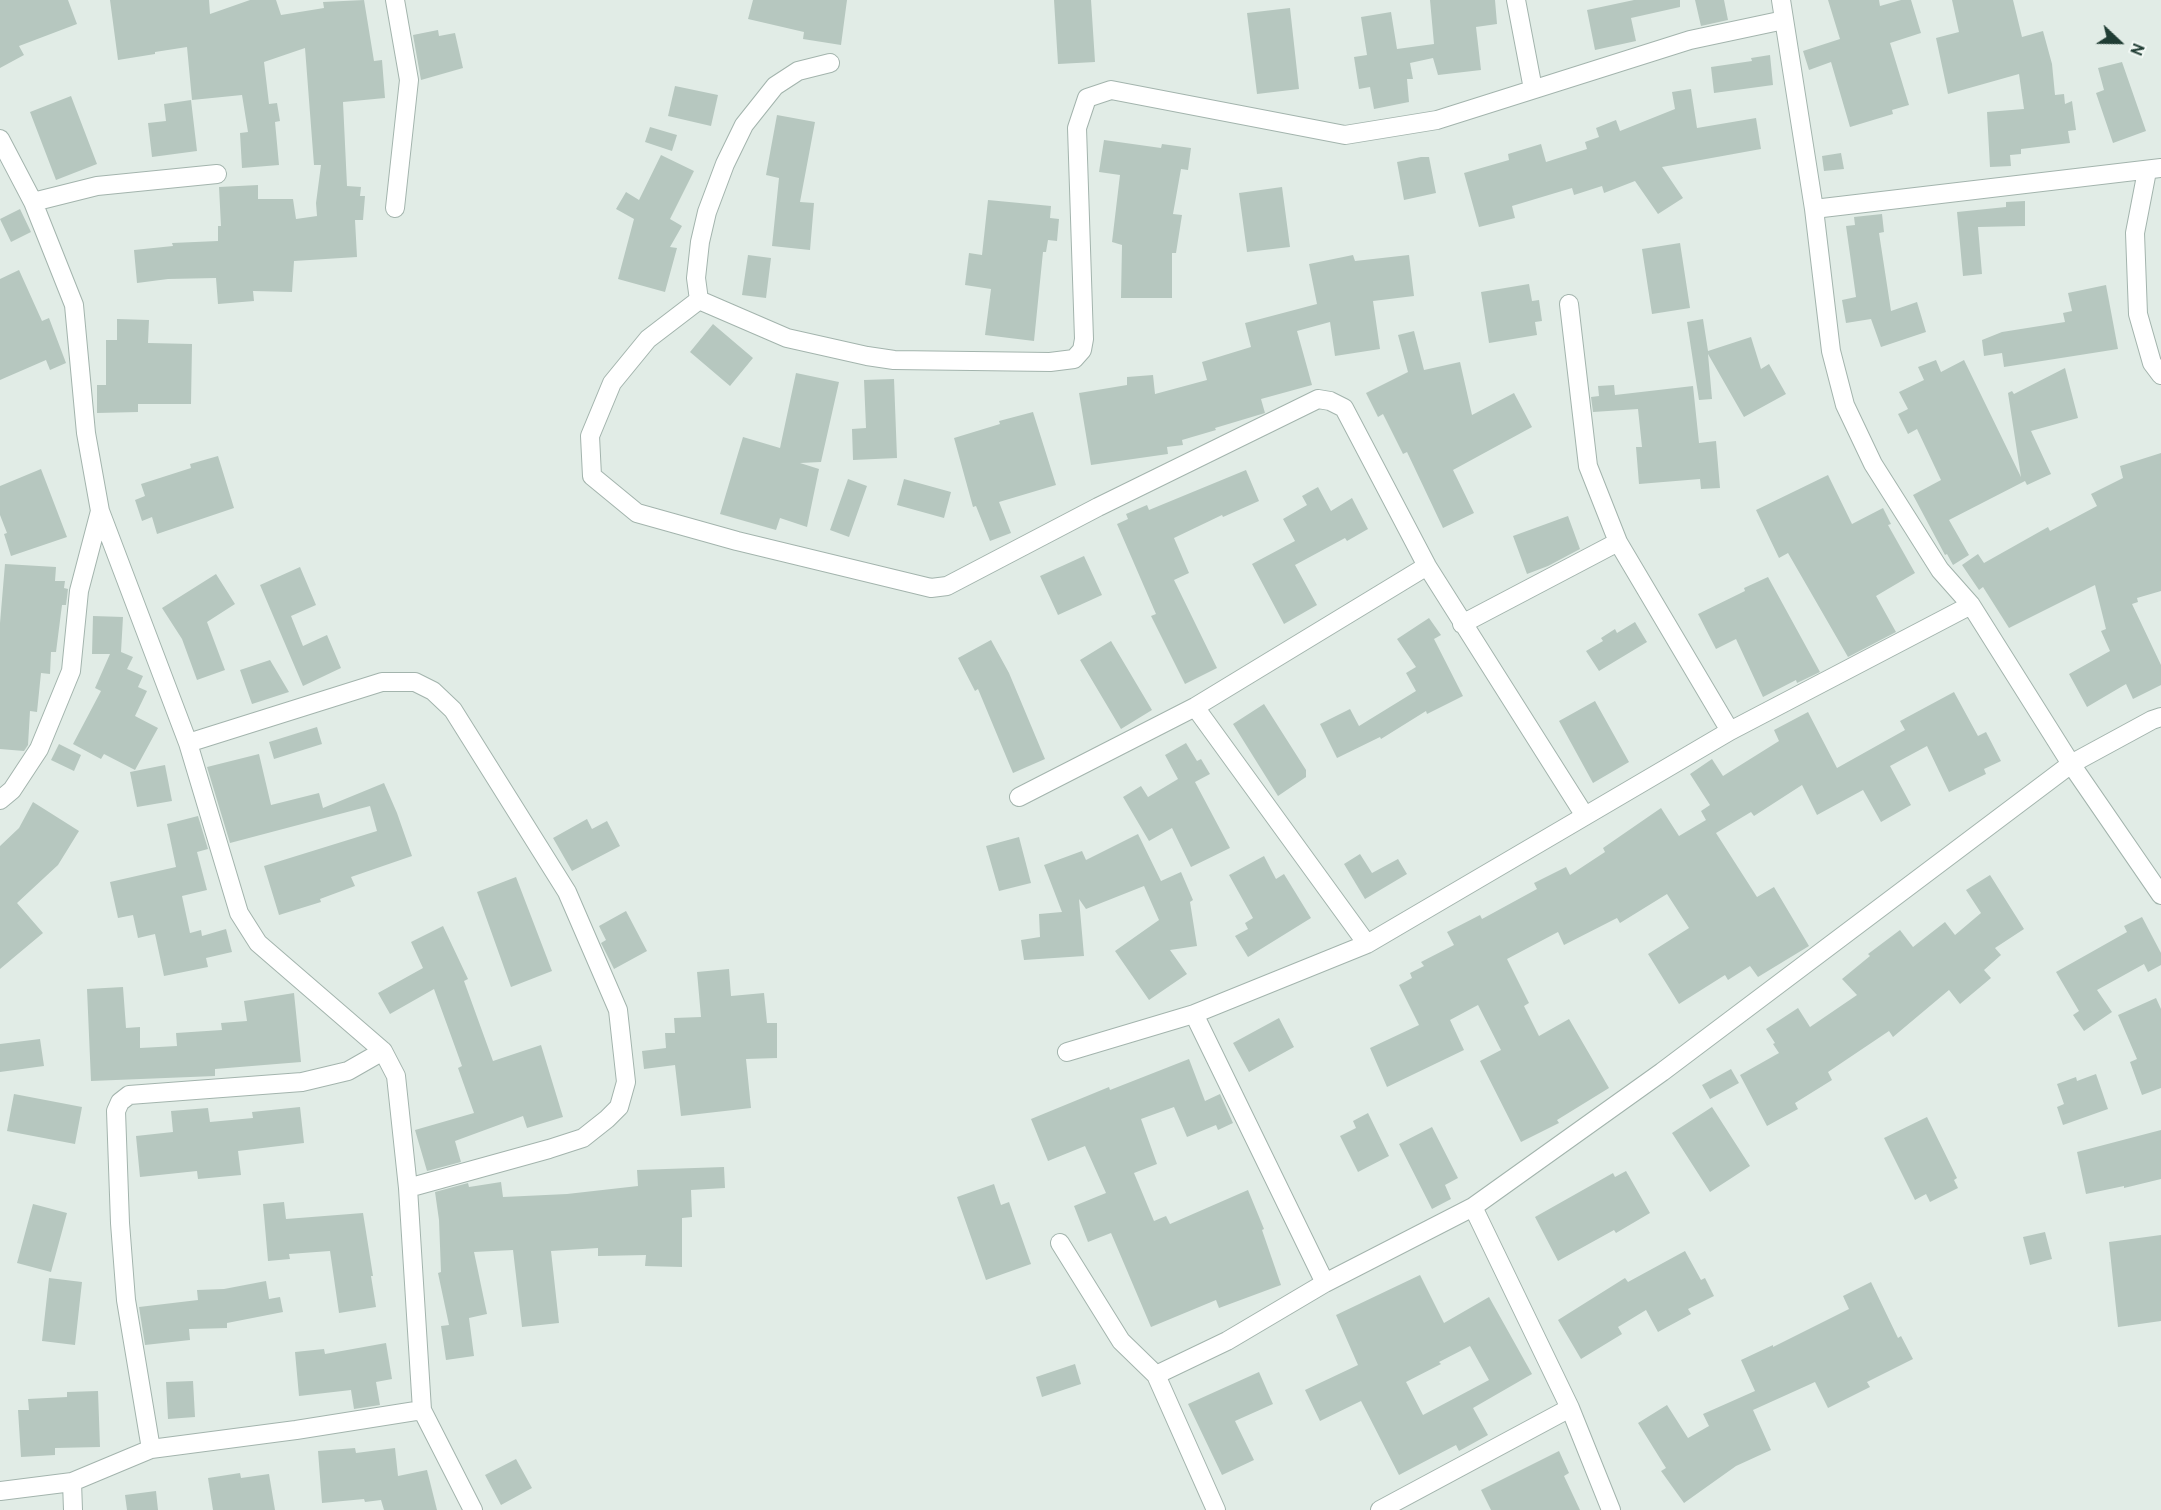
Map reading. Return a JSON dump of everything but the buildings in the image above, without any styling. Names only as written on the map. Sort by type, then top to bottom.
[{"type":"street","points":[[395,0],[409,80],[395,208]]},
{"type":"street","points":[[1516,0],[1533,89]]},
{"type":"street","points":[[1781,0],[1814,209],[1831,351],[1845,405],[1872,464],[1940,570],[1971,606],[2071,764],[2161,895]]},
{"type":"street","points":[[699,300],[787,338],[876,358],[1050,362],[1074,359],[1082,350],[1084,339],[1077,128],[1088,98],[1111,90],[1344,135],[1437,120],[1690,40],[1784,20]]},
{"type":"street","points":[[699,300],[696,278],[700,242],[707,212],[725,164],[744,125],[775,86],[798,71],[830,63]]},
{"type":"street","points":[[0,139],[33,202],[74,305],[86,433],[100,511],[188,743],[239,913],[258,943],[383,1051],[396,1076],[408,1188],[422,1410],[473,1510]]},
{"type":"street","points":[[1814,209],[2154,169],[2135,233],[2138,314],[2152,363],[2161,375]]},
{"type":"street","points":[[33,202],[97,186],[217,174]]},
{"type":"street","points":[[699,300],[648,339],[612,383],[590,436],[592,476],[636,513],[737,541],[931,588],[947,586],[1098,507],[1318,399],[1330,400],[1344,408],[1427,566],[1585,816]]},
{"type":"street","points":[[1569,304],[1588,466],[1618,542],[1730,731]]},
{"type":"street","points":[[0,800],[12,790],[39,748],[71,671],[79,591],[100,511]]},
{"type":"street","points":[[1462,624],[1618,542]]},
{"type":"street","points":[[1019,797],[1195,707],[1427,566]]},
{"type":"street","points":[[1067,1052],[1194,1014],[1367,944],[1730,731],[1971,606]]},
{"type":"street","points":[[188,743],[382,682],[414,682],[433,691],[453,710],[567,892],[618,1010],[626,1082],[619,1107],[583,1138],[408,1188]]},
{"type":"street","points":[[1195,707],[1367,944]]},
{"type":"street","points":[[1156,1375],[1227,1341],[1325,1283],[1473,1207],[1662,1072],[2071,764],[2151,720],[2161,717]]},
{"type":"street","points":[[1194,1014],[1325,1283]]},
{"type":"street","points":[[151,1449],[126,1300],[120,1223],[116,1111],[120,1102],[129,1095],[302,1082],[348,1071],[383,1051]]},
{"type":"street","points":[[1473,1207],[1570,1408],[1611,1510]]},
{"type":"street","points":[[1060,1243],[1121,1341],[1156,1375],[1216,1510]]},
{"type":"street","points":[[1380,1510],[1570,1408]]},
{"type":"street","points":[[0,1491],[72,1482],[151,1449],[296,1430],[422,1410]]},
{"type":"street","points":[[72,1482],[73,1510]]}]
